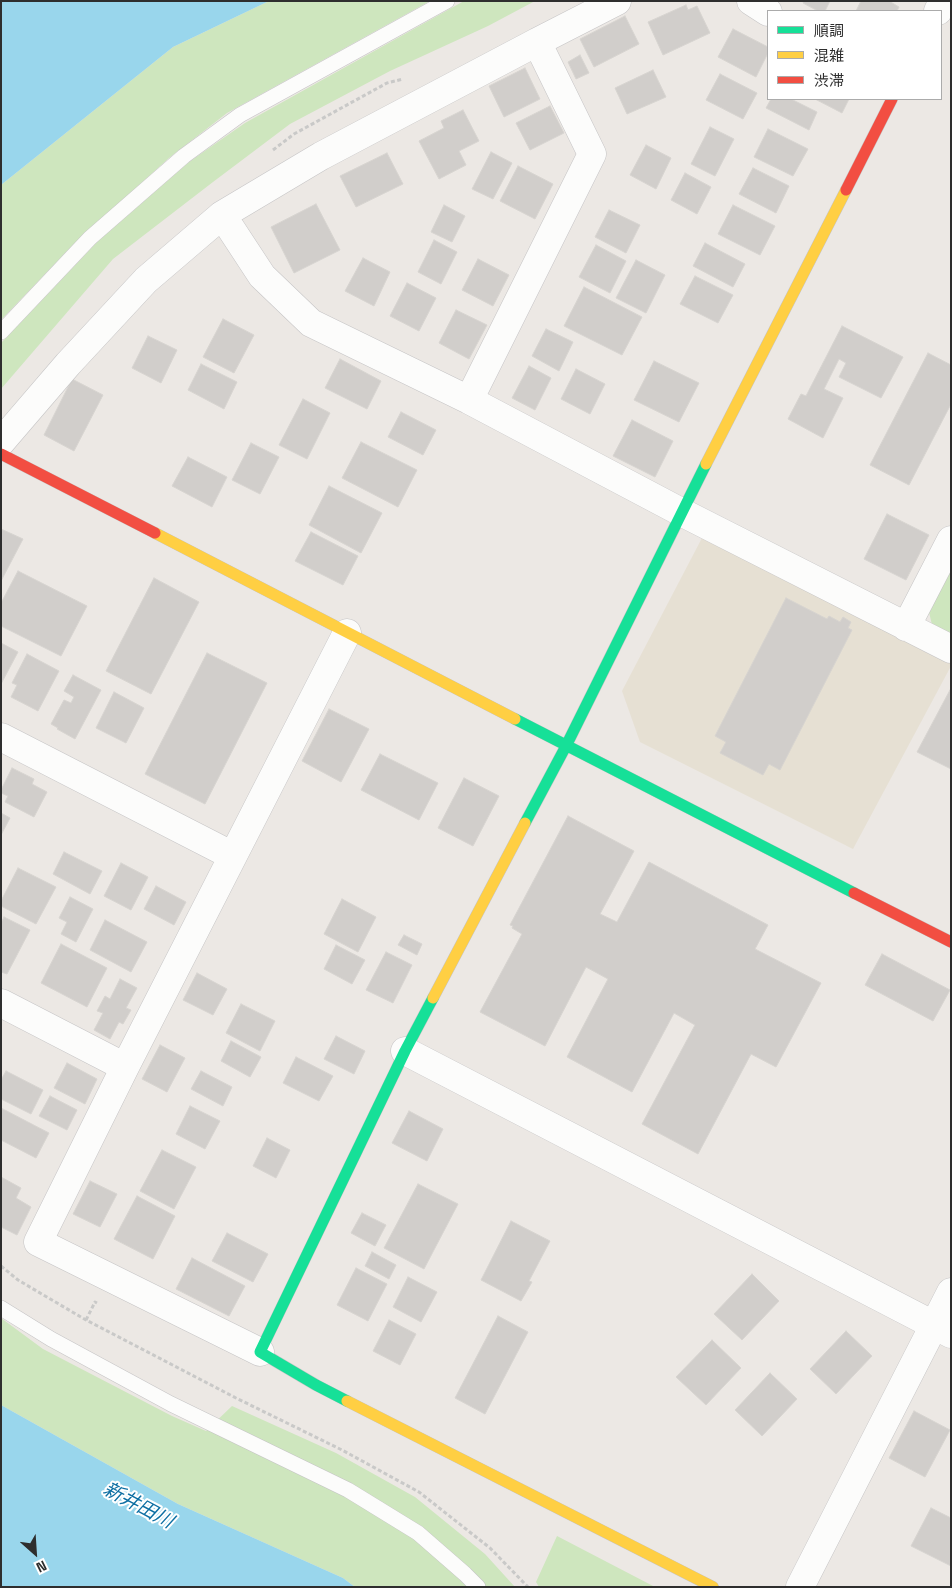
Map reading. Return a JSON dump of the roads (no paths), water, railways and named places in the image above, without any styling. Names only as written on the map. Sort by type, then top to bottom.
[{"type":"street","points":[[1,442],[68,364],[146,280],[222,215],[321,156],[617,1]]},
{"type":"street","points":[[751,1],[767,11]]},
{"type":"street","points":[[469,400],[592,154],[537,42]]},
{"type":"street","points":[[260,1352],[404,1051],[566,746],[681,512],[891,100]]},
{"type":"street","points":[[222,215],[262,276],[311,323],[469,400],[681,512],[951,649]]},
{"type":"street","points":[[1,454],[566,746],[951,942]]},
{"type":"street","points":[[906,627],[951,540]]},
{"type":"street","points":[[347,633],[125,1067],[38,1242],[260,1352],[316,1385],[713,1587]]},
{"type":"street","points":[[1,737],[233,856]]},
{"type":"street","points":[[1,1003],[125,1067]]},
{"type":"street","points":[[404,1051],[942,1330]]},
{"type":"street","points":[[800,1587],[942,1330],[951,1292]]},
{"type":"lane","points":[[1,332],[90,238],[184,156],[240,115],[447,1]]},
{"type":"lane","points":[[1,1308],[51,1339],[171,1404],[348,1490],[418,1533],[478,1587]]},
{"type":"water","points":[[1,1],[269,1],[173,47],[1,185]]},
{"type":"water","name":"新井田川","points":[[1,1405],[178,1504],[343,1578],[355,1587],[1,1587]]}]
